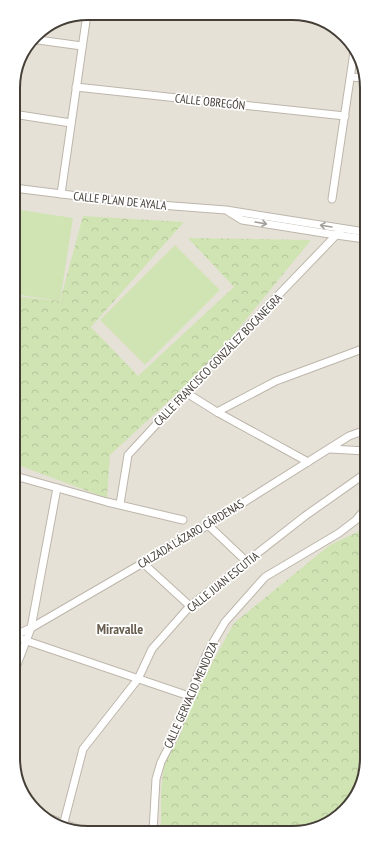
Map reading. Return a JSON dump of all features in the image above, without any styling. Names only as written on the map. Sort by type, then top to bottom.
[{"type":"street","points":[[61,194],[85,20]]},
{"type":"street","points":[[40,40],[82,46]]},
{"type":"street","points":[[332,199],[353,58]]},
{"type":"street","points":[[351,77],[359,78]]},
{"type":"street","name":"CALLE OBREGÓN","points":[[76,87],[345,116]]},
{"type":"street","points":[[20,115],[71,123]]},
{"type":"street","name":"CALLE PLAN DE AYALA","points":[[20,189],[134,203],[226,210],[360,231]]},
{"type":"street","name":"CALLE PLAN DE AYALA","points":[[226,210],[242,220],[360,238]]},
{"type":"street","name":"CALLE FRANCISCO GONZÁLEZ BOCANEGRA","points":[[120,504],[128,455],[186,392],[342,229]]},
{"type":"street","points":[[217,412],[276,381],[360,350]]},
{"type":"street","points":[[186,392],[217,412],[308,462]]},
{"type":"street","name":"CALZADA LÁZARO CÁRDENAS","points":[[20,633],[31,628],[208,525],[349,436],[360,432]]},
{"type":"street","points":[[330,448],[360,450]]},
{"type":"street","points":[[20,477],[183,520]]},
{"type":"street","name":"CALLE JUAN ESCUTIA","points":[[64,822],[83,749],[138,679],[152,649],[190,606],[305,516],[360,477]]},
{"type":"street","points":[[20,658],[31,628],[56,488]]},
{"type":"street","name":"CALLE GERVACIO MENDOZA","points":[[153,826],[156,779],[161,762],[176,733],[188,696],[208,651],[225,622],[265,578],[339,533],[360,515]]},
{"type":"street","points":[[208,525],[246,562]]},
{"type":"street","points":[[143,563],[190,606]]},
{"type":"street","points":[[20,638],[188,696]]},
{"type":"shaded area","points":[[88,20],[292,20],[305,21],[330,31],[351,54],[358,70],[360,88],[360,558],[188,826],[75,825],[54,817],[34,799],[22,776],[20,758],[20,84],[25,62],[31,50],[50,31],[75,21]]},
{"type":"green space","points":[[20,210],[73,218],[60,301],[20,295]]},
{"type":"green space","points":[[83,216],[184,222],[91,327],[138,376],[234,287],[188,238],[311,240],[212,361],[110,455],[107,498],[20,466],[20,297],[60,301]]},
{"type":"green space","points":[[175,245],[220,290],[145,365],[100,320]]},
{"type":"green space","points":[[360,531],[360,762],[359,771],[351,792],[330,815],[310,824],[292,826],[161,826],[161,791],[164,764],[192,700],[234,623],[330,545]]},
{"type":"district","name":"Miravalle","points":[[120,629]]}]
